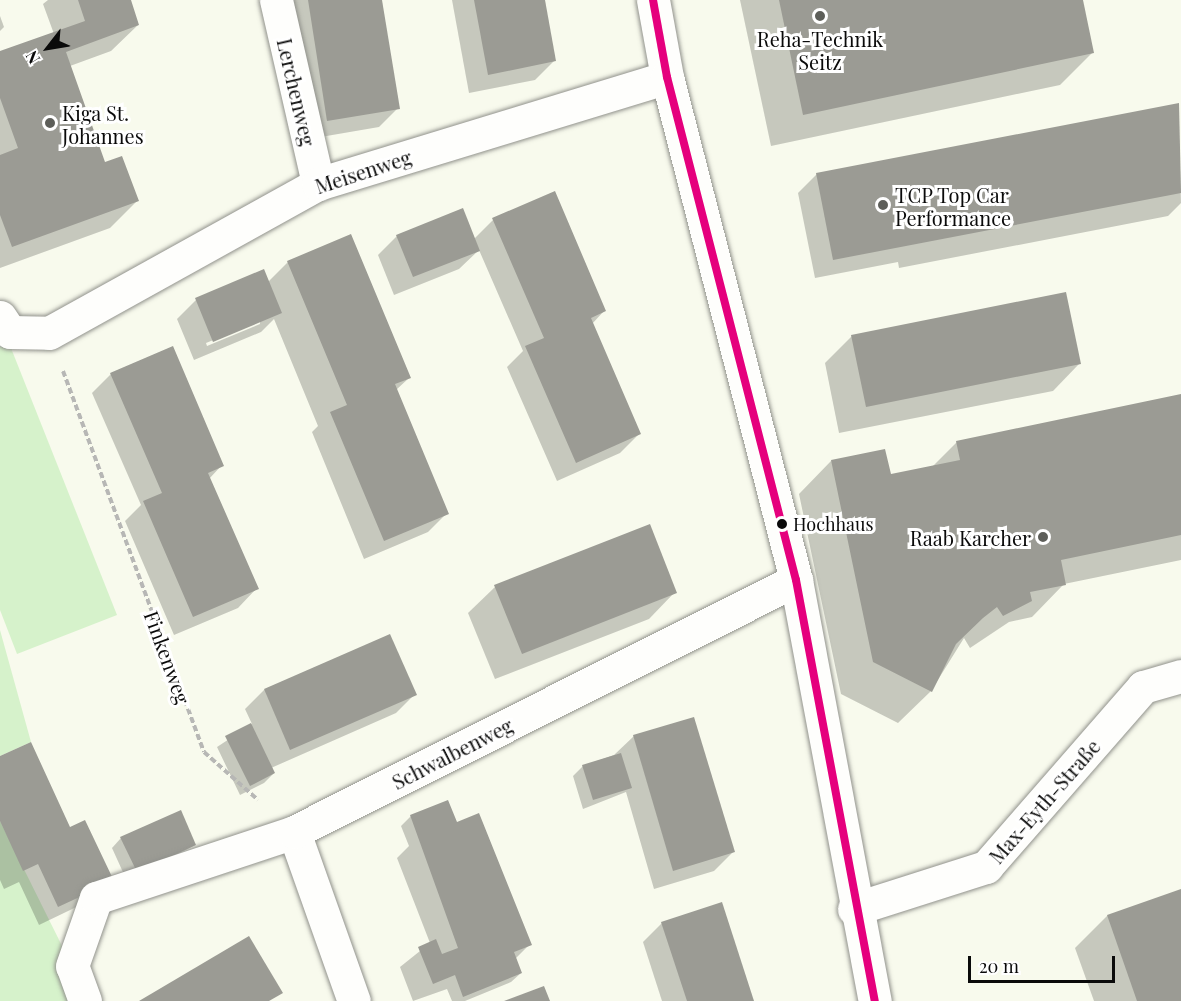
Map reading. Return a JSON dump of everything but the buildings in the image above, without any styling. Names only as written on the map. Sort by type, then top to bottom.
[{"type":"street","name":"Lerchenweg","points":[[276,0],[318,184]]},
{"type":"street","points":[[653,0],[667,77],[796,580],[854,909],[875,1001]]},
{"type":"street","name":"Meisenweg","points":[[49,333],[318,184],[667,77]]},
{"type":"street","points":[[0,317],[10,332],[49,333]]},
{"type":"street","name":"Schwalbenweg","points":[[85,1001],[72,966],[96,898],[294,832],[796,580]]},
{"type":"street","name":"Max-Eyth-Straße","points":[[854,909],[986,867],[1143,687],[1181,676]]},
{"type":"street","points":[[294,832],[354,1001]]},
{"type":"path","name":"Finkenweg","points":[[49,333],[204,752],[294,832]]},
{"type":"green space","points":[[9,343],[117,615],[17,654],[0,610],[0,347]]},
{"type":"green space","points":[[0,630],[31,742],[0,756]]},
{"type":"green space","points":[[0,821],[72,966],[85,1001],[0,1001]]},
{"type":"transit line","points":[[653,0],[667,77],[796,580],[875,1001]]},
{"type":"place","name":"Reha-Technik Seitz","points":[[820,16]]},
{"type":"place","name":"Kiga St. Johannes","points":[[50,123]]},
{"type":"place","name":"TCP Top Car Performance","points":[[883,205]]},
{"type":"place","name":"Hochhaus","points":[[782,524]]},
{"type":"place","name":"Raab Karcher","points":[[1043,537]]}]
